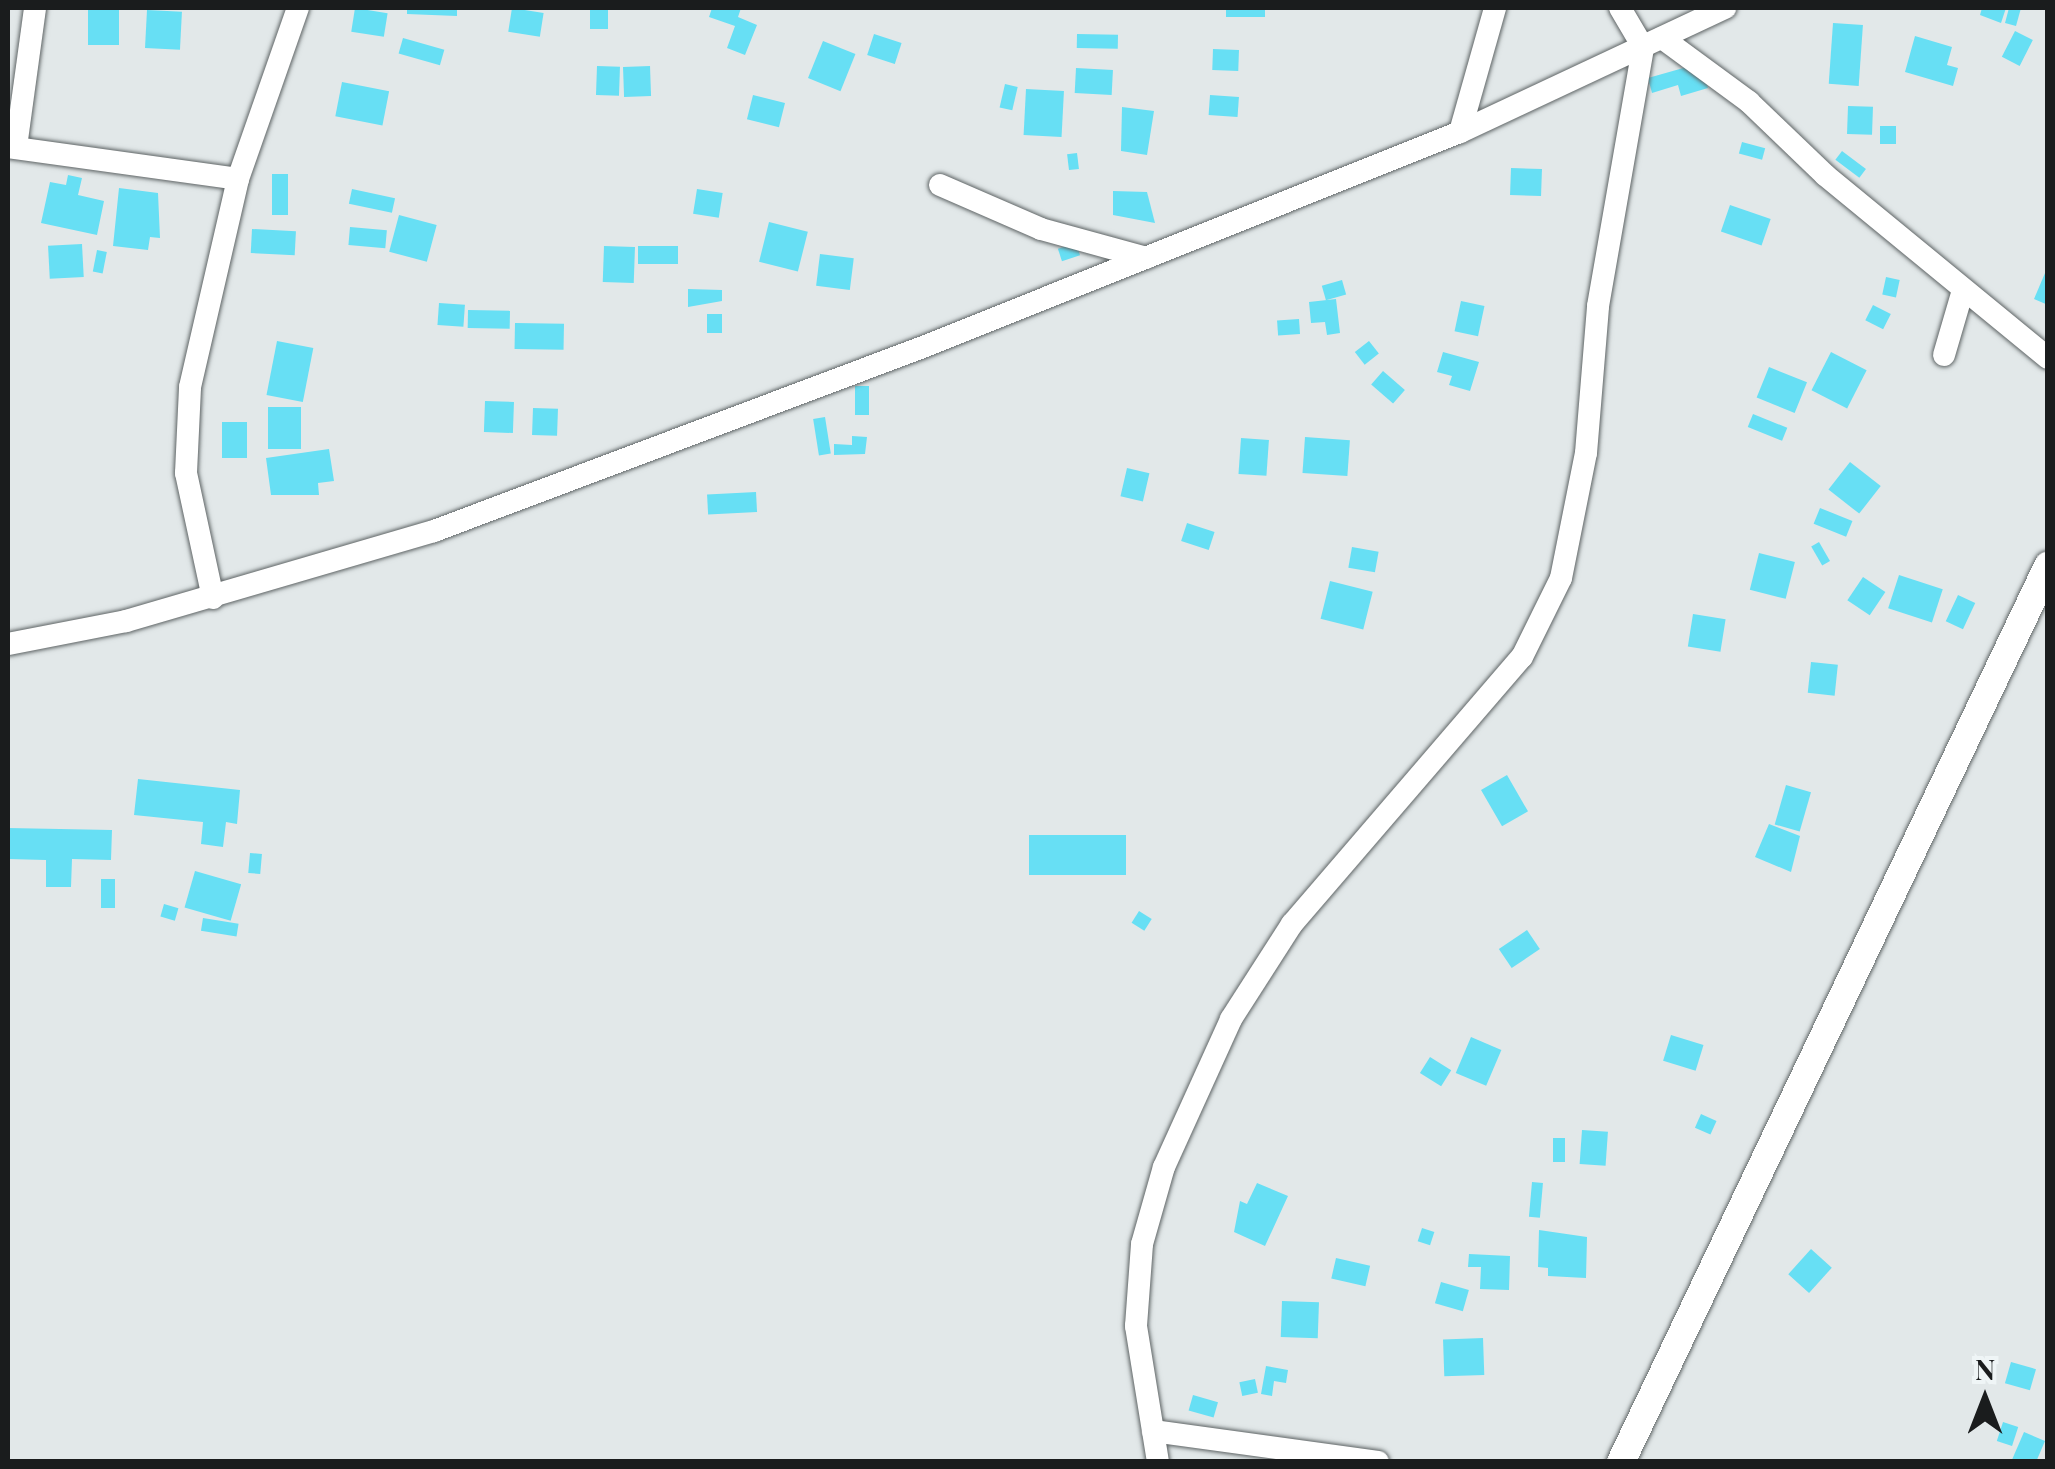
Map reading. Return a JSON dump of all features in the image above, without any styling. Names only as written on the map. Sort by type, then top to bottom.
[{"type":"main road","points":[[1621,1462],[2048,566]]},
{"type":"street","points":[[35,8],[12,147],[238,179]]},
{"type":"street","points":[[213,598],[186,473],[190,388],[238,179],[298,8]]},
{"type":"street","points":[[1460,132],[1495,8]]},
{"type":"street","points":[[1620,8],[1653,42],[1749,102],[1963,290],[2048,358]]},
{"type":"street","points":[[8,644],[213,598],[434,530],[1146,258],[1460,132],[1720,9]]},
{"type":"street","points":[[1158,1462],[1136,1326],[1142,1244],[1164,1167],[1231,1019],[1292,924],[1522,657],[1561,578],[1586,453],[1598,306],[1653,42]]},
{"type":"street","points":[[940,185],[1041,229],[1146,258]]},
{"type":"street","points":[[1944,355],[1963,290]]},
{"type":"street","points":[[1154,1431],[1378,1462]]},
{"type":"building","points":[[88,8],[119,8],[119,45],[88,45]]},
{"type":"building","points":[[355,8],[388,13],[384,37],[351,32]]},
{"type":"building","points":[[407,8],[457,8],[457,16],[407,14]]},
{"type":"building","points":[[512,8],[544,13],[540,37],[508,32]]},
{"type":"building","points":[[590,8],[608,8],[608,29],[590,29]]},
{"type":"building","points":[[712,8],[741,8],[738,17],[757,25],[745,55],[727,48],[735,26],[709,17]]},
{"type":"building","points":[[1226,8],[1265,8],[1265,17],[1226,17]]},
{"type":"building","points":[[1982,8],[2006,8],[2001,23],[1980,15]]},
{"type":"building","points":[[2009,8],[2021,8],[2016,26],[2005,23]]},
{"type":"building","points":[[147,10],[182,12],[180,50],[145,48]]},
{"type":"building","points":[[1833,23],[1863,25],[1859,86],[1829,84]]},
{"type":"building","points":[[2015,31],[2033,40],[2020,66],[2002,57]]},
{"type":"building","points":[[874,34],[902,43],[895,64],[867,55]]},
{"type":"building","points":[[1077,34],[1118,35],[1118,49],[1077,48]]},
{"type":"building","points":[[1915,36],[1952,47],[1947,65],[1958,68],[1953,86],[1905,72]]},
{"type":"building","points":[[403,38],[444,50],[440,65],[399,53]]},
{"type":"building","points":[[823,41],[855,54],[840,91],[808,78]]},
{"type":"building","points":[[1213,49],[1239,50],[1238,71],[1212,70]]},
{"type":"building","points":[[1701,63],[1708,88],[1681,96],[1678,85],[1652,93],[1648,78]]},
{"type":"building","points":[[597,66],[620,67],[619,96],[596,95]]},
{"type":"building","points":[[650,66],[651,96],[624,97],[623,67]]},
{"type":"building","points":[[1076,68],[1113,70],[1112,95],[1075,93]]},
{"type":"building","points":[[342,82],[389,91],[382,126],[335,116]]},
{"type":"building","points":[[1005,84],[1018,87],[1012,110],[1000,107]]},
{"type":"building","points":[[1026,89],[1064,91],[1062,137],[1024,135]]},
{"type":"building","points":[[753,95],[785,103],[779,127],[747,119]]},
{"type":"building","points":[[1210,95],[1239,97],[1238,117],[1209,115]]},
{"type":"building","points":[[1848,106],[1873,107],[1872,135],[1847,134]]},
{"type":"building","points":[[1122,107],[1154,111],[1147,155],[1121,151]]},
{"type":"building","points":[[1880,126],[1896,126],[1896,144],[1880,144]]},
{"type":"building","points":[[1742,142],[1765,148],[1762,160],[1739,154]]},
{"type":"building","points":[[1842,151],[1866,169],[1859,178],[1835,160]]},
{"type":"building","points":[[1077,153],[1079,169],[1069,170],[1067,154]]},
{"type":"building","points":[[1511,168],[1542,169],[1541,196],[1510,195]]},
{"type":"building","points":[[272,174],[288,174],[288,215],[272,215]]},
{"type":"building","points":[[68,175],[82,178],[78,195],[104,201],[97,235],[41,223],[50,182],[66,185]]},
{"type":"building","points":[[119,188],[158,193],[160,238],[150,237],[148,250],[113,246]]},
{"type":"building","points":[[352,189],[395,198],[392,213],[349,204]]},
{"type":"building","points":[[697,189],[723,193],[719,218],[693,214]]},
{"type":"building","points":[[1113,191],[1147,192],[1155,223],[1113,215]]},
{"type":"building","points":[[1730,205],[1771,219],[1762,245],[1721,231]]},
{"type":"building","points":[[399,215],[437,225],[427,262],[389,252]]},
{"type":"building","points":[[769,222],[808,232],[798,271],[759,262]]},
{"type":"building","points":[[350,227],[387,230],[385,248],[348,245]]},
{"type":"building","points":[[252,229],[296,231],[295,255],[251,253]]},
{"type":"building","points":[[1076,243],[1080,255],[1062,261],[1058,249]]},
{"type":"building","points":[[82,244],[84,277],[50,279],[48,246]]},
{"type":"building","points":[[604,246],[635,247],[634,283],[603,282]]},
{"type":"building","points":[[638,246],[678,246],[678,264],[638,264]]},
{"type":"building","points":[[97,250],[107,252],[103,274],[93,272]]},
{"type":"building","points":[[820,254],[854,258],[850,290],[816,286]]},
{"type":"building","points":[[2048,266],[2048,305],[2034,299]]},
{"type":"building","points":[[1886,277],[1900,280],[1896,298],[1882,295]]},
{"type":"building","points":[[1342,280],[1346,294],[1326,300],[1322,286]]},
{"type":"building","points":[[688,289],[722,290],[722,301],[688,307]]},
{"type":"building","points":[[1336,299],[1340,333],[1327,335],[1325,322],[1311,323],[1309,302]]},
{"type":"building","points":[[1461,301],[1484,306],[1478,336],[1455,331]]},
{"type":"building","points":[[439,303],[465,305],[463,327],[437,325]]},
{"type":"building","points":[[1873,305],[1891,314],[1883,329],[1865,320]]},
{"type":"building","points":[[468,310],[510,311],[510,329],[468,328]]},
{"type":"building","points":[[707,314],[722,314],[722,333],[707,333]]},
{"type":"building","points":[[1299,319],[1300,334],[1278,335],[1277,321]]},
{"type":"building","points":[[515,323],[564,324],[564,350],[515,349]]},
{"type":"building","points":[[277,341],[313,348],[303,402],[267,395]]},
{"type":"building","points":[[1369,341],[1379,354],[1365,365],[1355,352]]},
{"type":"building","points":[[1443,352],[1479,362],[1470,391],[1449,385],[1452,376],[1437,372]]},
{"type":"building","points":[[1831,352],[1867,370],[1847,408],[1811,390]]},
{"type":"building","points":[[1769,367],[1807,382],[1795,413],[1757,398]]},
{"type":"building","points":[[1383,371],[1405,390],[1393,404],[1371,385]]},
{"type":"building","points":[[855,386],[869,386],[869,415],[855,415]]},
{"type":"building","points":[[485,401],[514,402],[513,433],[484,432]]},
{"type":"building","points":[[268,407],[301,407],[301,449],[268,449]]},
{"type":"building","points":[[533,408],[558,409],[557,436],[532,435]]},
{"type":"building","points":[[1753,414],[1787,428],[1782,441],[1748,427]]},
{"type":"building","points":[[825,417],[831,454],[819,455],[813,419]]},
{"type":"building","points":[[222,422],[247,422],[247,458],[222,458]]},
{"type":"building","points":[[852,436],[867,437],[865,454],[834,455],[834,444],[852,445]]},
{"type":"building","points":[[1305,437],[1350,440],[1347,476],[1302,473]]},
{"type":"building","points":[[1241,438],[1269,440],[1266,476],[1238,474]]},
{"type":"building","points":[[329,449],[334,481],[318,483],[319,495],[271,495],[266,458]]},
{"type":"building","points":[[1850,462],[1881,486],[1859,514],[1828,490]]},
{"type":"building","points":[[1127,468],[1149,473],[1143,501],[1120,496]]},
{"type":"building","points":[[756,492],[757,512],[708,515],[707,495]]},
{"type":"building","points":[[1820,508],[1852,521],[1846,537],[1814,524]]},
{"type":"building","points":[[1187,523],[1215,532],[1209,550],[1181,541]]},
{"type":"building","points":[[1819,542],[1830,561],[1822,566],[1811,546]]},
{"type":"building","points":[[1352,547],[1379,552],[1375,572],[1348,568]]},
{"type":"building","points":[[1759,553],[1795,562],[1786,599],[1750,590]]},
{"type":"building","points":[[1899,575],[1943,589],[1932,623],[1888,608]]},
{"type":"building","points":[[1863,577],[1885,592],[1870,615],[1847,600]]},
{"type":"building","points":[[1330,581],[1373,592],[1363,629],[1321,619]]},
{"type":"building","points":[[1958,595],[1975,603],[1963,629],[1946,621]]},
{"type":"building","points":[[1693,614],[1726,619],[1720,652],[1688,647]]},
{"type":"building","points":[[1811,662],[1838,665],[1835,696],[1808,693]]},
{"type":"building","points":[[1507,775],[1528,811],[1502,826],[1481,790]]},
{"type":"building","points":[[138,779],[240,790],[237,824],[226,822],[223,847],[201,844],[203,822],[134,815]]},
{"type":"building","points":[[1786,785],[1811,792],[1800,832],[1775,824]]},
{"type":"building","points":[[1769,824],[1800,836],[1791,872],[1755,857]]},
{"type":"building","points":[[8,828],[112,830],[111,860],[72,859],[71,887],[46,887],[46,860],[8,859]]},
{"type":"building","points":[[1029,835],[1126,835],[1126,875],[1029,875]]},
{"type":"building","points":[[250,853],[262,854],[260,874],[248,873]]},
{"type":"building","points":[[195,871],[241,884],[231,921],[185,908]]},
{"type":"building","points":[[101,879],[115,879],[115,908],[101,908]]},
{"type":"building","points":[[164,904],[178,908],[175,921],[160,916]]},
{"type":"building","points":[[1139,911],[1152,919],[1144,931],[1132,923]]},
{"type":"building","points":[[203,918],[239,924],[237,936],[201,931]]},
{"type":"building","points":[[1527,930],[1540,949],[1512,968],[1499,949]]},
{"type":"building","points":[[1671,1035],[1704,1045],[1696,1071],[1663,1061]]},
{"type":"building","points":[[1471,1037],[1501,1050],[1486,1086],[1456,1073]]},
{"type":"building","points":[[1430,1057],[1451,1070],[1441,1086],[1420,1073]]},
{"type":"building","points":[[1701,1114],[1717,1121],[1710,1135],[1695,1128]]},
{"type":"building","points":[[1582,1130],[1608,1132],[1606,1166],[1580,1164]]},
{"type":"building","points":[[1553,1138],[1565,1138],[1565,1162],[1553,1162]]},
{"type":"building","points":[[1532,1182],[1543,1183],[1540,1218],[1529,1217]]},
{"type":"building","points":[[1257,1183],[1288,1196],[1265,1246],[1234,1232],[1240,1201],[1247,1204]]},
{"type":"building","points":[[1422,1228],[1434,1232],[1430,1245],[1418,1241]]},
{"type":"building","points":[[1539,1230],[1587,1237],[1586,1278],[1548,1276],[1548,1268],[1538,1267]]},
{"type":"building","points":[[1811,1249],[1832,1268],[1809,1293],[1788,1274]]},
{"type":"building","points":[[1469,1254],[1510,1256],[1509,1290],[1480,1289],[1481,1267],[1468,1267]]},
{"type":"building","points":[[1336,1258],[1370,1266],[1365,1286],[1331,1278]]},
{"type":"building","points":[[1441,1282],[1469,1290],[1463,1311],[1435,1303]]},
{"type":"building","points":[[1282,1301],[1319,1302],[1318,1338],[1281,1337]]},
{"type":"building","points":[[1483,1338],[1484,1375],[1444,1376],[1443,1339]]},
{"type":"building","points":[[2011,1362],[2036,1369],[2030,1390],[2005,1383]]},
{"type":"building","points":[[1266,1366],[1288,1370],[1286,1383],[1274,1381],[1272,1396],[1261,1394]]},
{"type":"building","points":[[1255,1379],[1258,1393],[1242,1396],[1239,1382]]},
{"type":"building","points":[[1193,1395],[1218,1402],[1214,1418],[1189,1410]]},
{"type":"building","points":[[2003,1422],[2018,1427],[2012,1446],[1997,1441]]},
{"type":"building","points":[[2024,1432],[2045,1441],[2036,1462],[2011,1462]]}]
